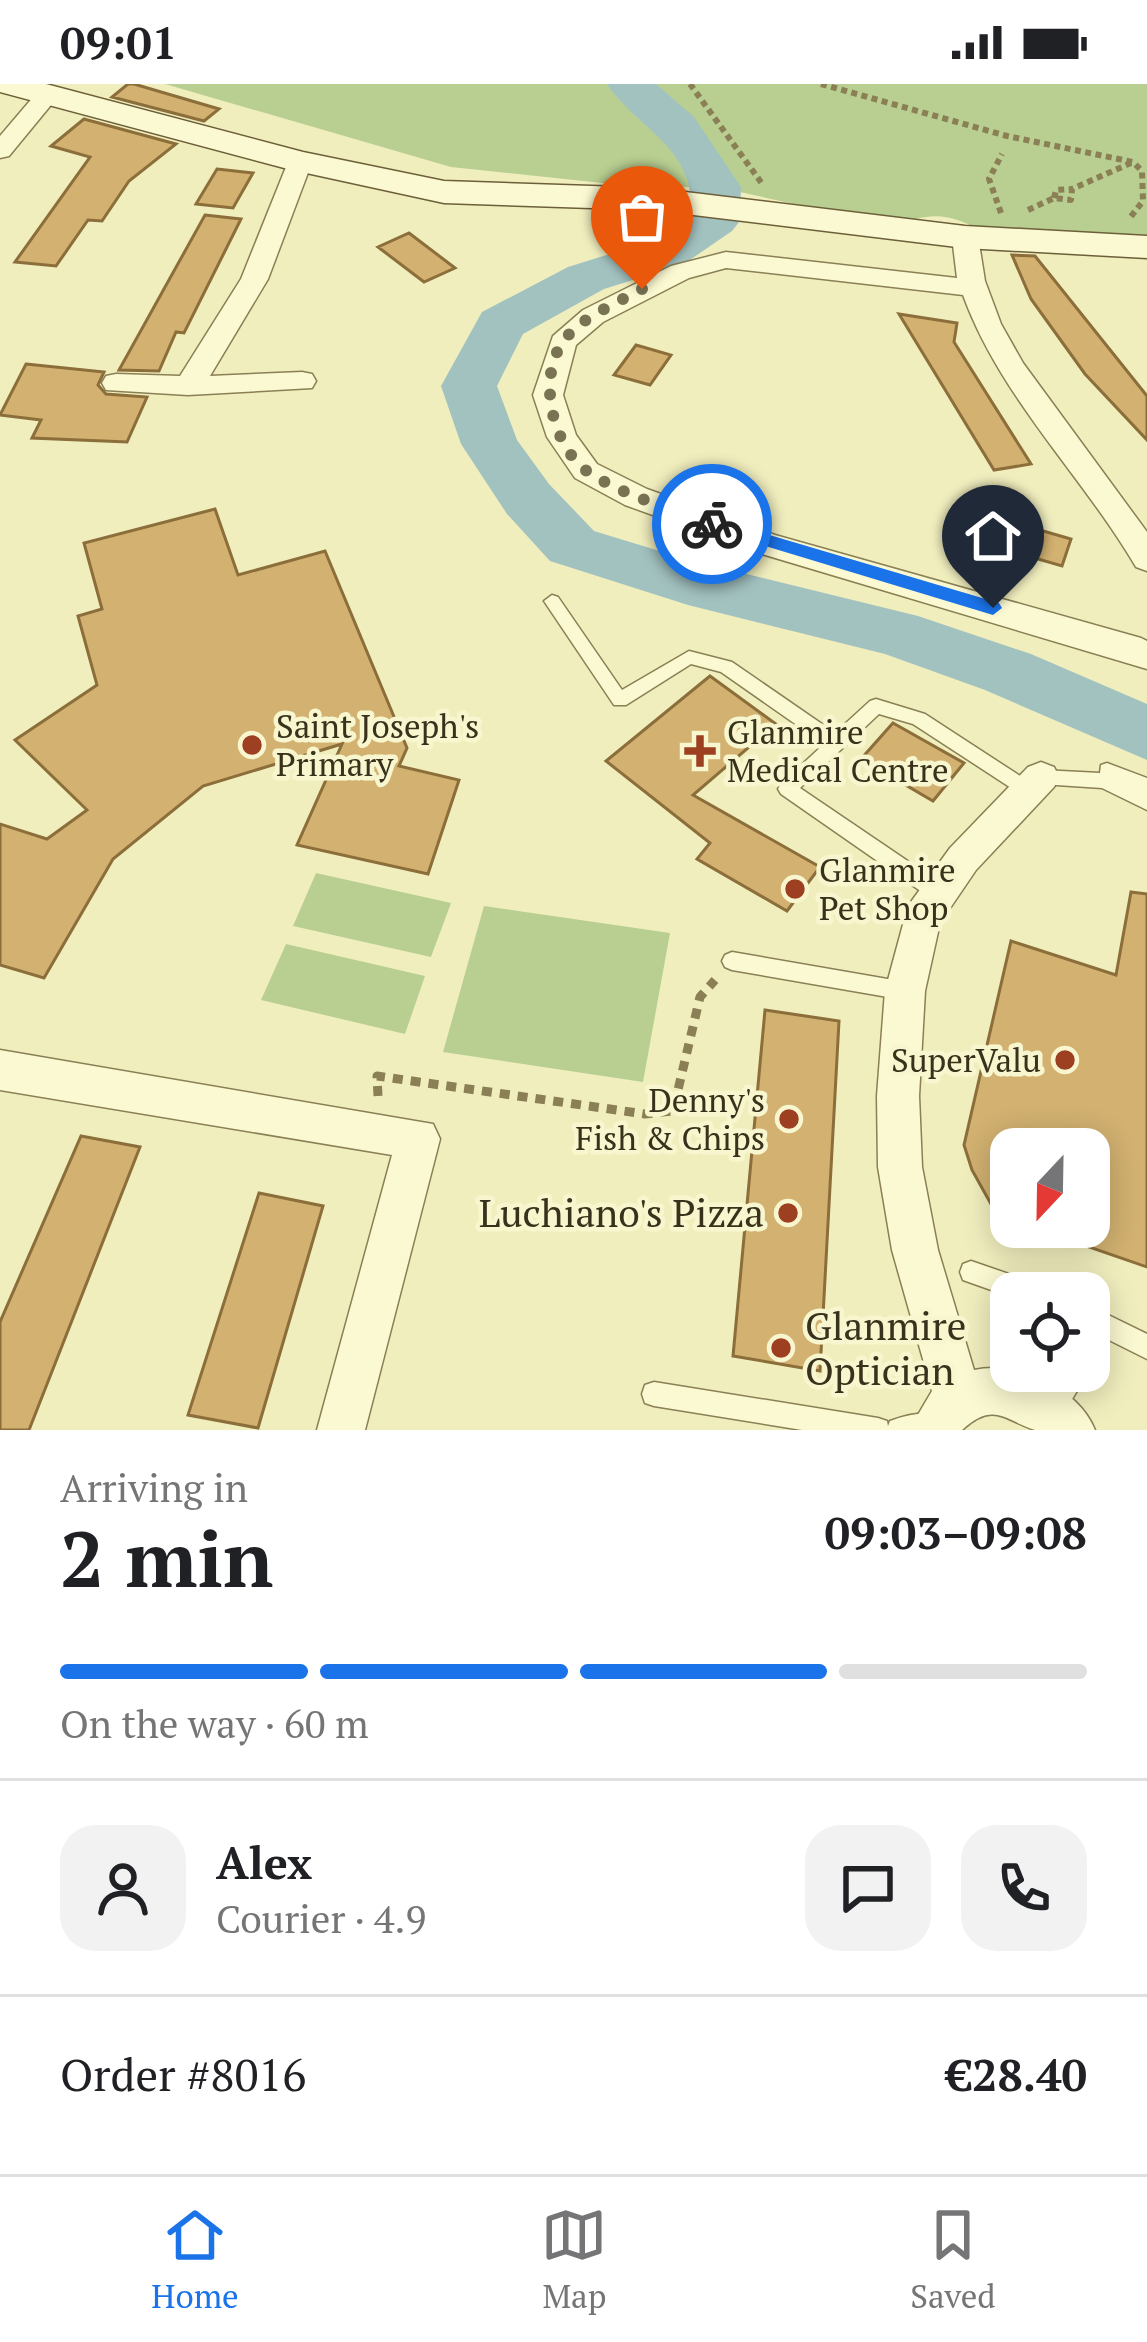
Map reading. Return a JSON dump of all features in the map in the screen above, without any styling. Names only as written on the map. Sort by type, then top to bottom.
[{"type":"street","points":[[8,84],[300,162],[444,192],[756,199],[964,237],[1147,247]]},
{"type":"street","points":[[0,151],[48,94]]},
{"type":"street","points":[[188,386],[228,331],[268,259],[300,162]]},
{"type":"street","points":[[964,237],[972,288],[1002,352],[1147,559]]},
{"type":"street","points":[[972,288],[726,260],[680,272],[593,316],[563,342],[548,395],[562,437],[586,471],[636,497],[766,544],[1141,640]]},
{"type":"street","points":[[116,383],[188,386],[302,381]]},
{"type":"street","points":[[1035,783],[963,859],[922,919],[905,991],[898,1096],[900,1167],[915,1250],[931,1421],[980,1391],[1004,1390],[1066,1404]]},
{"type":"street","points":[[0,1070],[418,1139],[341,1430]]},
{"type":"lane","points":[[553,601],[620,700],[688,657],[726,667],[836,743]]},
{"type":"lane","points":[[939,893],[787,789],[876,706],[919,719],[1035,783],[1104,782],[1147,802]]},
{"type":"lane","points":[[1035,783],[1107,770],[1147,786]]},
{"type":"lane","points":[[732,961],[905,991]]},
{"type":"lane","points":[[971,1273],[990,1279]]},
{"type":"lane","points":[[1110,1332],[1147,1347]]},
{"type":"lane","points":[[654,1394],[878,1430]]},
{"type":"path","points":[[690,84],[756,199]]},
{"type":"path","points":[[821,84],[1006,136],[1133,162],[1072,189],[1056,190],[1054,197],[1023,213]]},
{"type":"path","points":[[1002,154],[989,179],[998,210],[1007,220]]},
{"type":"path","points":[[379,1107],[377,1076],[645,1114],[673,1111],[700,997],[732,961]]},
{"type":"green space","points":[[165,84],[626,84],[709,178],[678,127],[629,84],[1147,84],[1147,238],[985,234],[964,222],[931,216],[899,227],[717,187],[640,187],[451,167]]},
{"type":"green space","points":[[316,873],[451,903],[431,957],[293,926]]},
{"type":"green space","points":[[484,906],[670,933],[643,1082],[443,1052]]},
{"type":"green space","points":[[286,944],[425,976],[405,1034],[261,1000]]},
{"type":"building","points":[[128,84],[219,109],[204,121],[112,97]]},
{"type":"building","points":[[84,119],[176,144],[129,181],[102,221],[88,220],[56,266],[15,262],[90,157],[51,146]]},
{"type":"building","points":[[217,169],[253,173],[233,208],[196,204]]},
{"type":"building","points":[[205,215],[241,219],[184,333],[176,332],[159,371],[119,370]]},
{"type":"building","points":[[409,233],[455,268],[424,282],[378,247]]},
{"type":"building","points":[[1012,255],[1035,256],[1147,396],[1147,440],[1085,374],[1031,299]]},
{"type":"building","points":[[899,314],[957,323],[954,342],[1031,464],[994,470]]},
{"type":"building","points":[[636,345],[671,355],[650,385],[614,375]]},
{"type":"building","points":[[26,364],[104,372],[98,385],[106,394],[147,397],[127,442],[32,438],[41,420],[0,415]]},
{"type":"building","points":[[215,509],[238,575],[325,551],[407,748],[399,766],[459,780],[428,874],[297,845],[342,744],[203,786],[113,859],[44,978],[0,965],[0,824],[47,839],[87,810],[15,740],[97,685],[78,616],[102,609],[84,543]]},
{"type":"building","points":[[967,509],[1071,539],[1062,566],[959,536]]},
{"type":"building","points":[[710,676],[776,724],[693,795],[820,867],[787,911],[697,859],[710,843],[606,761]]},
{"type":"building","points":[[893,723],[964,763],[933,801],[861,759]]},
{"type":"building","name":"SuperValu","points":[[1131,892],[1147,894],[1147,1267],[1092,1248],[1110,1248],[1110,1128],[990,1128],[990,1202],[964,1145],[1011,941],[1116,975]]},
{"type":"building","points":[[765,1010],[839,1021],[820,1371],[733,1356]]},
{"type":"building","points":[[81,1136],[140,1147],[29,1430],[0,1430],[0,1322]]},
{"type":"building","points":[[259,1193],[323,1206],[258,1428],[188,1415]]},
{"type":"waterway","points":[[629,84],[678,127],[717,187],[715,221],[666,253],[586,278],[501,324],[469,386],[490,444],[528,499],[572,546],[688,582],[895,633],[1008,672],[1147,733]]},
{"type":"way so far","points":[[642,289],[593,316],[563,342],[548,395],[562,437],[586,471],[636,497],[712,524]]},
{"type":"place","name":"Saint Joseph's Primary","points":[[252,745]]},
{"type":"place","name":"Glanmire Medical Centre","points":[[700,751]]},
{"type":"place","name":"Glanmire Pet Shop","points":[[795,889]]},
{"type":"place","name":"SuperValu","points":[[1065,1060]]},
{"type":"place","name":"Denny's Fish & Chips","points":[[789,1119]]},
{"type":"place","name":"Luchiano's Pizza","points":[[788,1213]]},
{"type":"place","name":"Glanmire Optician","points":[[781,1348]]},
{"type":"route","points":[[712,524],[766,544],[993,608]]}]
